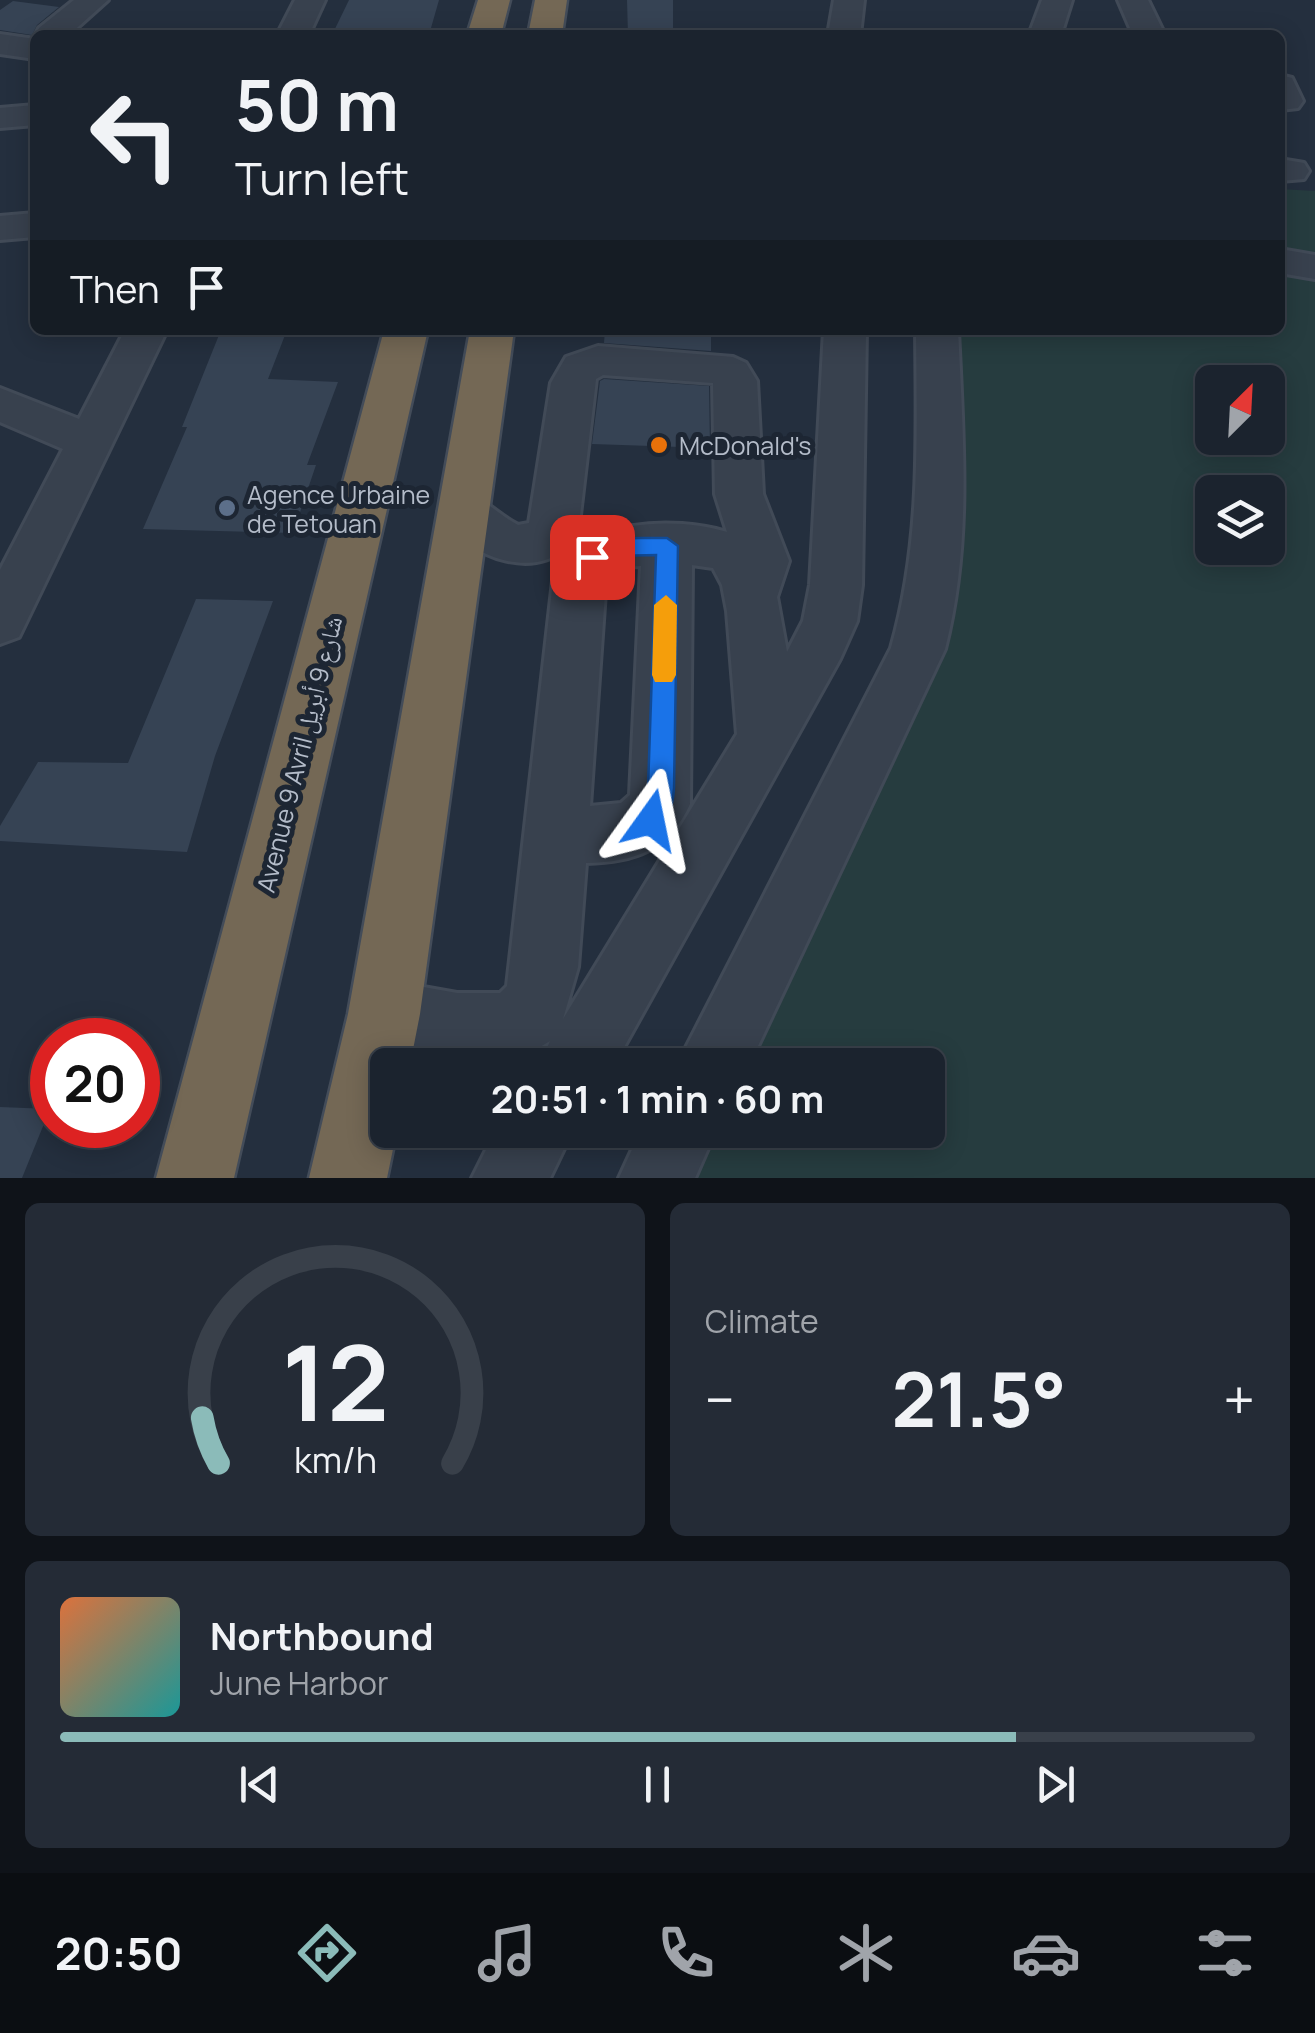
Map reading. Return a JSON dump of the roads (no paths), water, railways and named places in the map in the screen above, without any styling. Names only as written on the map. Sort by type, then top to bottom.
[{"type":"highway","points":[[485,30],[494,0]]},
{"type":"highway","points":[[546,30],[551,0]]},
{"type":"highway","name":"Avenue 9 Avril شارع 9 أبريل","points":[[194,1178],[405,335]]},
{"type":"highway","points":[[348,1178],[384,1014],[491,335]]},
{"type":"street","points":[[56,30],[92,0]]},
{"type":"street","points":[[295,30],[310,0]]},
{"type":"street","points":[[845,30],[849,0]]},
{"type":"street","points":[[1047,30],[1057,0]]},
{"type":"street","points":[[1133,0],[1147,30]]},
{"type":"street","points":[[0,44],[30,47]]},
{"type":"street","points":[[0,118],[30,115]]},
{"type":"street","points":[[0,228],[30,225]]},
{"type":"street","points":[[1285,262],[1315,267]]},
{"type":"street","points":[[0,622],[144,335]]},
{"type":"street","points":[[585,1048],[821,644],[834,603],[846,335]]},
{"type":"street","points":[[720,1048],[910,665],[933,603],[940,558],[937,335]]},
{"type":"street","points":[[464,512],[490,535],[517,546],[533,545],[553,532],[575,373],[584,364],[613,360],[717,367],[730,373],[734,381],[739,494],[762,562],[752,594]]},
{"type":"street","points":[[0,404],[90,442]]},
{"type":"street","points":[[384,1014],[500,1030],[526,1018],[539,996],[545,967],[580,572],[592,557],[610,548],[667,546],[713,546],[732,554],[745,566],[778,717]]},
{"type":"street","points":[[555,836],[636,829],[651,820],[660,804],[667,546]]},
{"type":"street","points":[[509,1178],[526,1148]]},
{"type":"place","name":"McDonald's","points":[[659,445]]},
{"type":"place","name":"Agence Urbaine de Tetouan","points":[[227,508]]}]
